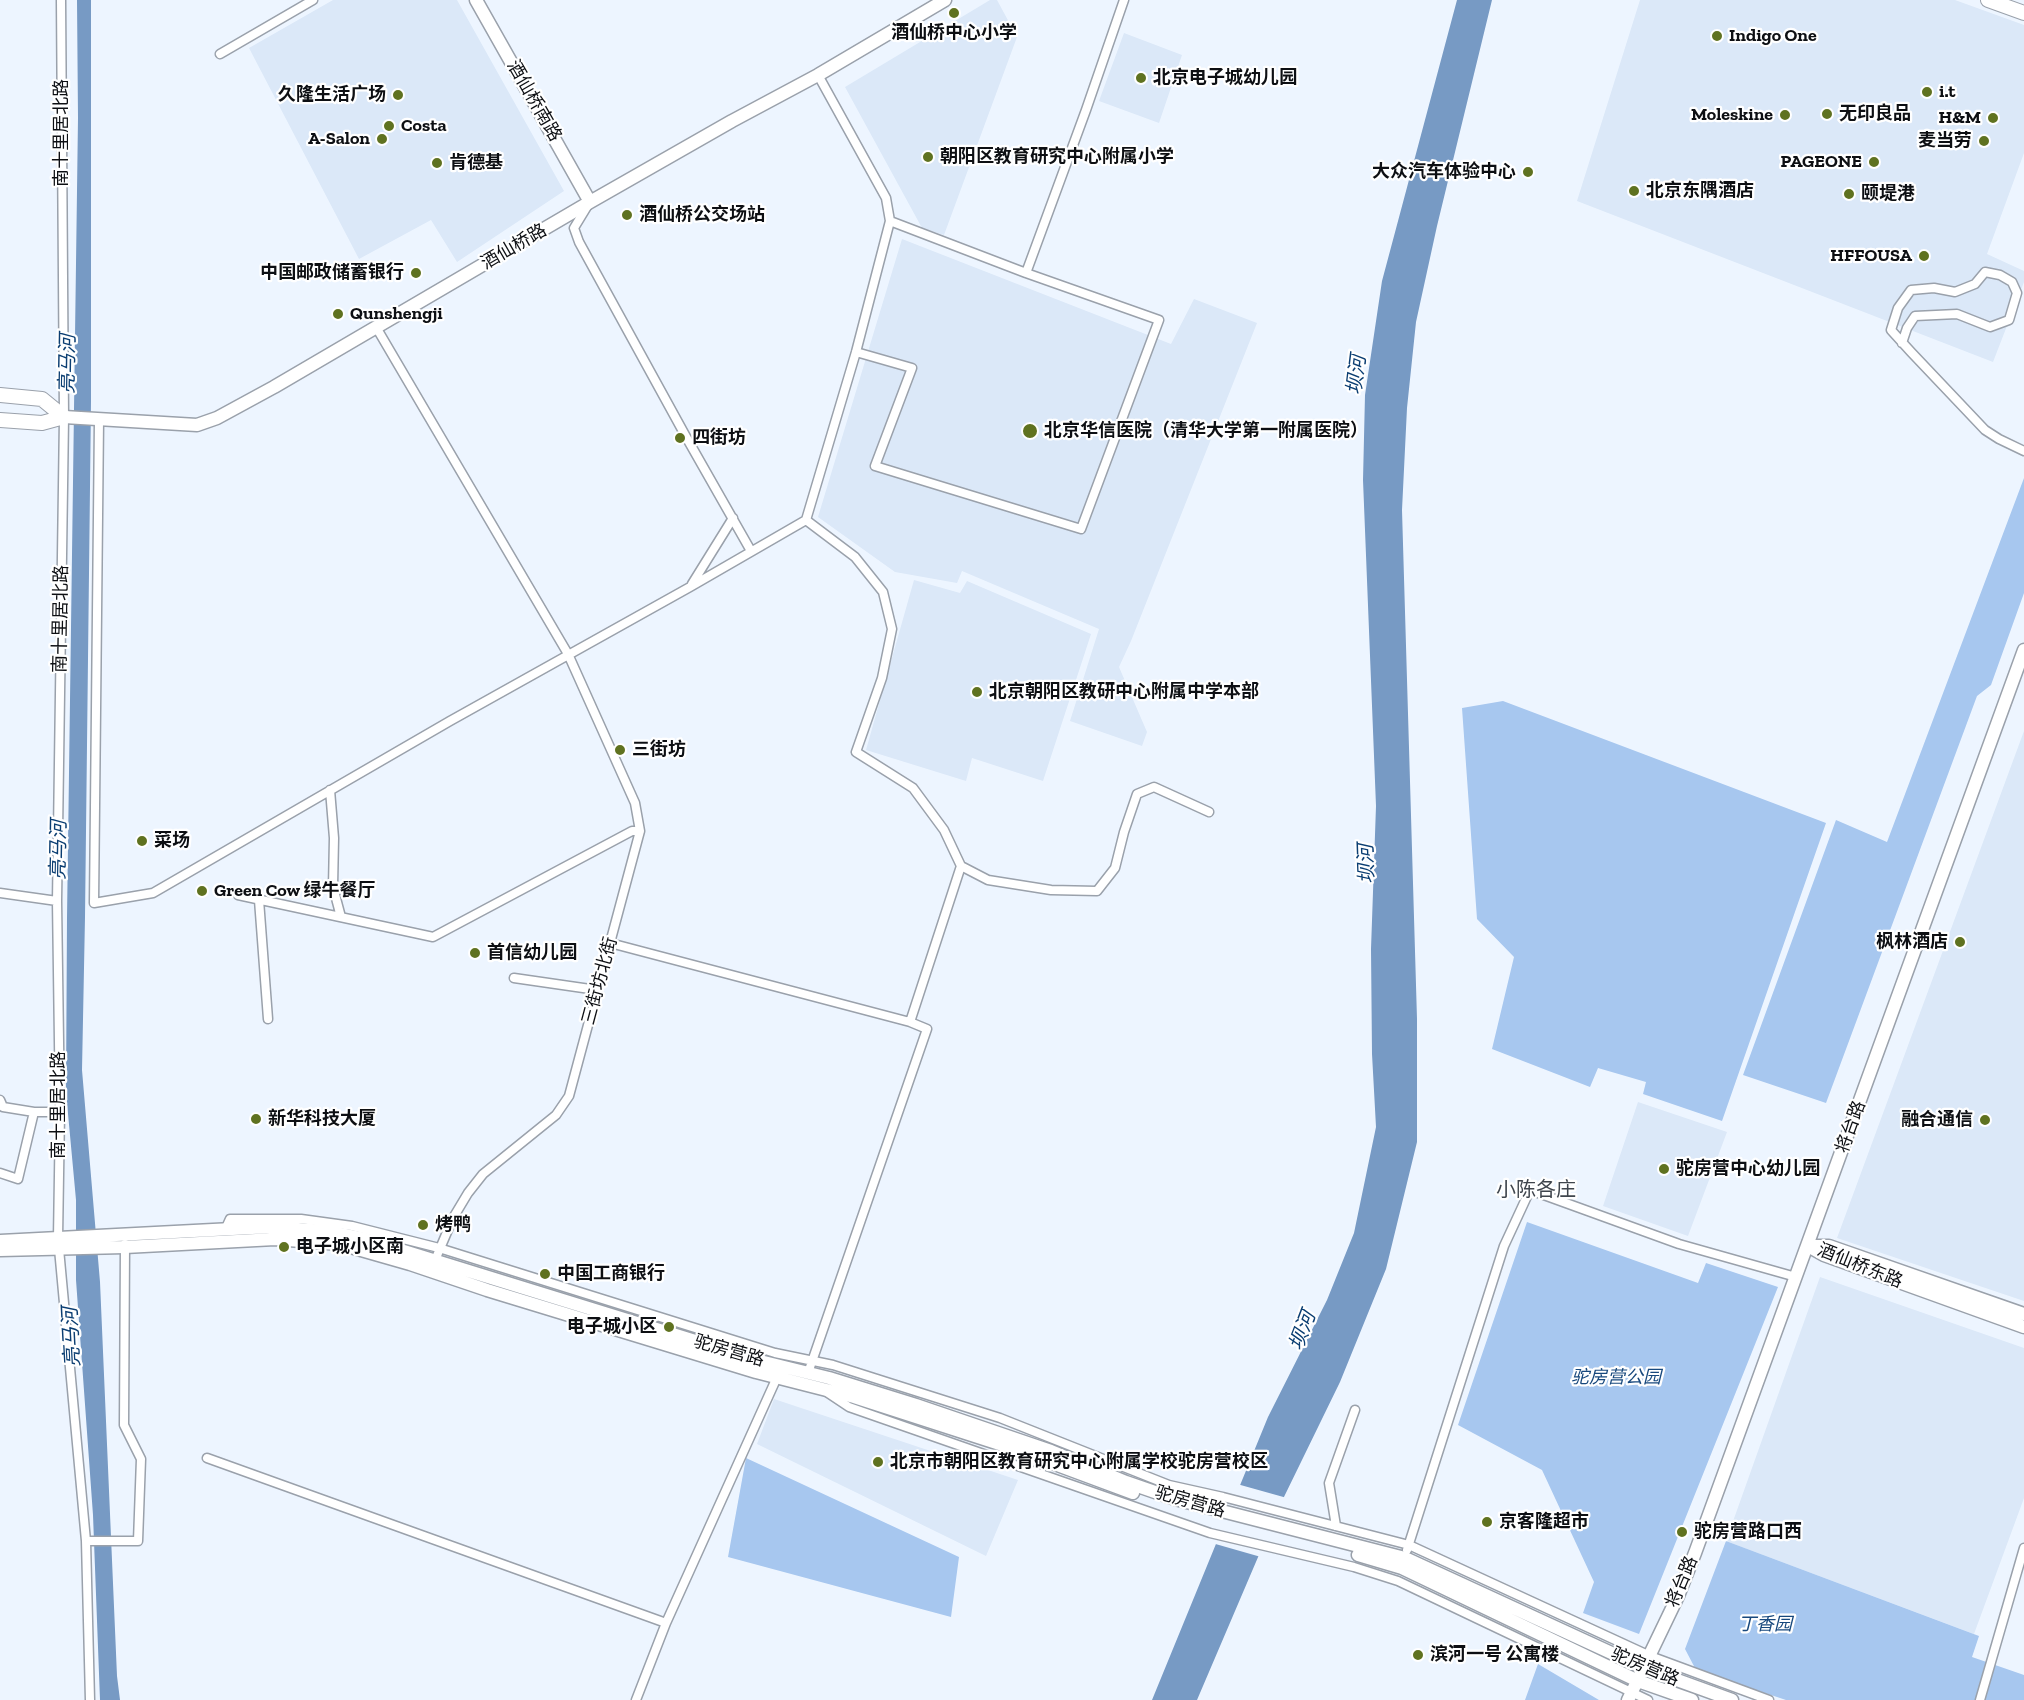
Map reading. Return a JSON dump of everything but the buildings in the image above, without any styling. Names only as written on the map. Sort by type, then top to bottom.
[{"type":"main road","points":[[1988,0],[2024,13]]},
{"type":"main road","points":[[0,395],[42,399],[64,417]]},
{"type":"main road","name":"酒仙桥路","points":[[0,420],[42,423],[64,417]]},
{"type":"street","name":"南十里居北路","points":[[61,0],[64,417],[57,901],[60,1112],[58,1244],[86,1541],[90,1700]]},
{"type":"street","points":[[220,54],[313,0]]},
{"type":"street","name":"酒仙桥南路","points":[[476,0],[590,202]]},
{"type":"street","name":"酒仙桥路","points":[[64,417],[197,425],[217,417],[264,392],[732,120],[818,75],[945,0]]},
{"type":"street","points":[[1026,273],[1124,0]]},
{"type":"street","points":[[99,420],[94,903],[153,893],[806,520],[856,352],[890,221],[886,198],[818,75]]},
{"type":"street","points":[[590,202],[574,228],[579,242],[751,551]]},
{"type":"street","points":[[856,352],[912,368],[875,466],[1081,529],[1159,320],[1026,273],[890,221]]},
{"type":"street","points":[[1902,343],[1906,328],[1915,316],[1957,314],[1990,327],[2009,320],[2017,293],[2012,282],[2000,274],[1985,273],[1975,284],[1955,292],[1934,288],[1911,290],[1898,308],[1891,330],[1902,343],[1985,430],[2024,450]]},
{"type":"street","name":"三街坊北街","points":[[376,327],[568,654],[635,803],[640,831],[569,1096],[556,1115],[483,1174],[468,1192],[434,1259]]},
{"type":"street","points":[[690,587],[733,518]]},
{"type":"street","points":[[806,520],[855,557],[876,583],[883,592],[892,629],[882,678],[856,752],[913,788],[944,830],[961,866],[988,880],[1051,890],[1097,891],[1115,868],[1137,794],[1154,787],[1209,812]]},
{"type":"street","name":"将台路","points":[[1633,1691],[1678,1596],[1695,1553],[2024,650]]},
{"type":"street","points":[[330,790],[334,838],[333,887],[341,917]]},
{"type":"street","points":[[238,895],[433,937],[632,831],[640,831]]},
{"type":"street","points":[[910,1022],[961,866]]},
{"type":"street","points":[[0,893],[57,901]]},
{"type":"street","points":[[259,900],[268,1019]]},
{"type":"street","points":[[610,944],[910,1022],[927,1029],[808,1373]]},
{"type":"street","points":[[514,978],[597,990]]},
{"type":"street","points":[[0,1100],[3,1107],[34,1112],[60,1112]]},
{"type":"street","points":[[0,1173],[18,1179],[34,1112]]},
{"type":"street","points":[[1398,1581],[1504,1246],[1530,1190],[1679,1244],[1796,1277]]},
{"type":"street","points":[[125,1241],[271,1227],[324,1231],[365,1239],[775,1353],[812,1360],[1000,1418],[1169,1485],[1409,1545],[1650,1656],[1770,1700]]},
{"type":"street","points":[[0,1241],[58,1244]]},
{"type":"street","points":[[86,1541],[138,1541],[141,1459],[124,1425],[125,1241]]},
{"type":"street","points":[[0,1250],[58,1244],[125,1241],[314,1241],[434,1259]]},
{"type":"street","name":"酒仙桥东路","points":[[1808,1246],[1829,1246],[2024,1314]]},
{"type":"street","name":"酒仙桥东路","points":[[1808,1246],[1824,1256],[2024,1327]]},
{"type":"street","name":"驼房营路","points":[[434,1259],[669,1333],[820,1387],[1009,1448],[1156,1501],[1217,1514],[1403,1563],[1644,1668],[1732,1700]]},
{"type":"street","points":[[636,1700],[666,1623],[779,1372]]},
{"type":"street","name":"驼房营路","points":[[779,1372],[808,1373],[927,1408],[1051,1451],[1151,1491],[1217,1514]]},
{"type":"street","points":[[820,1387],[849,1407],[1210,1533],[1354,1567],[1398,1581],[1648,1700]]},
{"type":"street","points":[[1335,1526],[1329,1483],[1355,1410]]},
{"type":"street","points":[[207,1458],[666,1623]]},
{"type":"street","points":[[1980,1700],[2024,1548]]},
{"type":"street","name":"驼房营路","points":[[1403,1563],[1633,1691],[1692,1700]]},
{"type":"shaded area","points":[[77,0],[91,0],[91,401],[82,1070],[100,1282],[117,1676],[120,1700],[100,1700],[93,1515],[76,1280],[76,1200],[66,1092],[78,118]]},
{"type":"shaded area","name":"久隆生活广场","points":[[333,0],[457,0],[564,191],[457,262],[431,220],[359,259],[249,48]]},
{"type":"shaded area","name":"朝阳区教育研究中心附属小学","points":[[990,0],[997,0],[1017,37],[944,235],[922,228],[845,87]]},
{"type":"shaded area","points":[[1457,0],[1492,0],[1416,322],[1407,408],[1402,510],[1417,1019],[1417,1142],[1386,1269],[1340,1382],[1282,1501],[1197,1700],[1152,1700],[1268,1417],[1327,1300],[1354,1233],[1376,1127],[1372,1054],[1371,949],[1376,806],[1363,480],[1365,395],[1382,281]]},
{"type":"shaded area","name":"颐堤港","points":[[1640,0],[1955,0],[2024,25],[2024,153],[1987,254],[2024,271],[2024,282],[1993,362],[1577,201]]},
{"type":"shaded area","name":"北京电子城幼儿园","points":[[1124,33],[1182,55],[1159,123],[1099,101]]},
{"type":"shaded area","name":"北京华信医院（清华大学第一附属医院）","points":[[902,239],[1171,344],[1194,299],[1257,323],[1119,667],[1147,732],[1142,746],[1070,721],[1099,629],[962,571],[957,583],[895,572],[818,517]]},
{"type":"shaded area","name":"北京朝阳区教研中心附属中学本部","points":[[914,580],[960,593],[967,581],[1091,634],[1043,781],[972,758],[966,781],[866,750]]},
{"type":"shaded area","points":[[2024,731],[2024,1301],[1837,1238]]},
{"type":"shaded area","name":"驼房营中心幼儿园","points":[[1638,1102],[1727,1132],[1688,1236],[1603,1206]]},
{"type":"shaded area","points":[[1820,1277],[2024,1348],[2024,1498],[1974,1634],[1726,1541]]},
{"type":"shaded area","name":"北京市朝阳区教育研究中心附属学校驼房营校区","points":[[774,1399],[1018,1480],[986,1556],[757,1444]]},
{"type":"green space","points":[[2024,478],[2024,593],[1991,685],[1977,696],[1826,1103],[1743,1075],[1836,820],[1887,842]]},
{"type":"green space","points":[[1503,701],[1826,823],[1722,1121],[1643,1094],[1646,1082],[1598,1068],[1590,1087],[1492,1049],[1514,957],[1477,919],[1462,708]]},
{"type":"green space","name":"驼房营公园","points":[[1527,1222],[1698,1283],[1706,1263],[1778,1287],[1639,1634],[1583,1613],[1594,1582],[1542,1470],[1458,1425]]},
{"type":"green space","points":[[746,1458],[959,1557],[951,1617],[728,1557]]},
{"type":"green space","name":"丁香园","points":[[1726,1541],[1979,1636],[1972,1657],[2024,1675],[2024,1700],[1786,1700],[1696,1670],[1685,1649]]},
{"type":"green space","points":[[1538,1664],[1599,1700],[1525,1700]]},
{"type":"pier","points":[[1237,1484],[1287,1498],[1261,1557],[1212,1543]]},
{"type":"place","name":"酒仙桥中心小学","points":[[954,13]]},
{"type":"place","name":"Indigo One","points":[[1717,36]]},
{"type":"place","name":"北京电子城幼儿园","points":[[1141,78]]},
{"type":"place","name":"i.t","points":[[1927,92]]},
{"type":"place","name":"久隆生活广场","points":[[398,95]]},
{"type":"place","name":"无印良品","points":[[1827,114]]},
{"type":"place","name":"Moleskine","points":[[1785,115]]},
{"type":"place","name":"H&M","points":[[1993,118]]},
{"type":"place","name":"Costa","points":[[389,126]]},
{"type":"place","name":"A-Salon","points":[[382,139]]},
{"type":"place","name":"麦当劳","points":[[1984,141]]},
{"type":"place","name":"朝阳区教育研究中心附属小学","points":[[928,157]]},
{"type":"place","name":"PAGEONE","points":[[1874,162]]},
{"type":"place","name":"肯德基","points":[[437,163]]},
{"type":"place","name":"大众汽车体验中心","points":[[1528,172]]},
{"type":"place","name":"北京东隅酒店","points":[[1634,191]]},
{"type":"place","name":"颐堤港","points":[[1849,194]]},
{"type":"place","name":"酒仙桥公交场站","points":[[627,215]]},
{"type":"place","name":"HFFOUSA","points":[[1924,256]]},
{"type":"place","name":"中国邮政储蓄银行","points":[[416,273]]},
{"type":"place","name":"Qunshengji","points":[[338,314]]},
{"type":"place","name":"北京华信医院（清华大学第一附属医院）","points":[[1030,431]]},
{"type":"place","name":"四街坊","points":[[680,438]]},
{"type":"place","name":"北京朝阳区教研中心附属中学本部","points":[[977,692]]},
{"type":"place","name":"三街坊","points":[[620,750]]},
{"type":"place","name":"菜场","points":[[142,841]]},
{"type":"place","name":"Green Cow 绿牛餐厅","points":[[202,891]]},
{"type":"place","name":"枫林酒店","points":[[1960,942]]},
{"type":"place","name":"首信幼儿园","points":[[475,953]]},
{"type":"place","name":"新华科技大厦","points":[[256,1119]]},
{"type":"place","name":"融合通信","points":[[1985,1120]]},
{"type":"place","name":"驼房营中心幼儿园","points":[[1664,1169]]},
{"type":"place","name":"烤鸭","points":[[423,1225]]},
{"type":"place","name":"电子城小区南","points":[[284,1247]]},
{"type":"place","name":"中国工商银行","points":[[545,1274]]},
{"type":"place","name":"电子城小区","points":[[669,1327]]},
{"type":"place","name":"北京市朝阳区教育研究中心附属学校驼房营校区","points":[[878,1462]]},
{"type":"place","name":"京客隆超市","points":[[1487,1522]]},
{"type":"place","name":"驼房营路口西","points":[[1682,1532]]},
{"type":"place","name":"滨河一号 公寓楼","points":[[1418,1655]]},
{"type":"district","name":"小陈各庄","points":[[1536,1190]]},
{"type":"water label","name":"亮马河","points":[[68,364]]},
{"type":"water label","name":"坝河","points":[[1357,375]]},
{"type":"water label","name":"亮马河","points":[[59,850]]},
{"type":"water label","name":"坝河","points":[[1367,864]]},
{"type":"water label","name":"坝河","points":[[1303,1331]]},
{"type":"water label","name":"亮马河","points":[[72,1337]]}]
